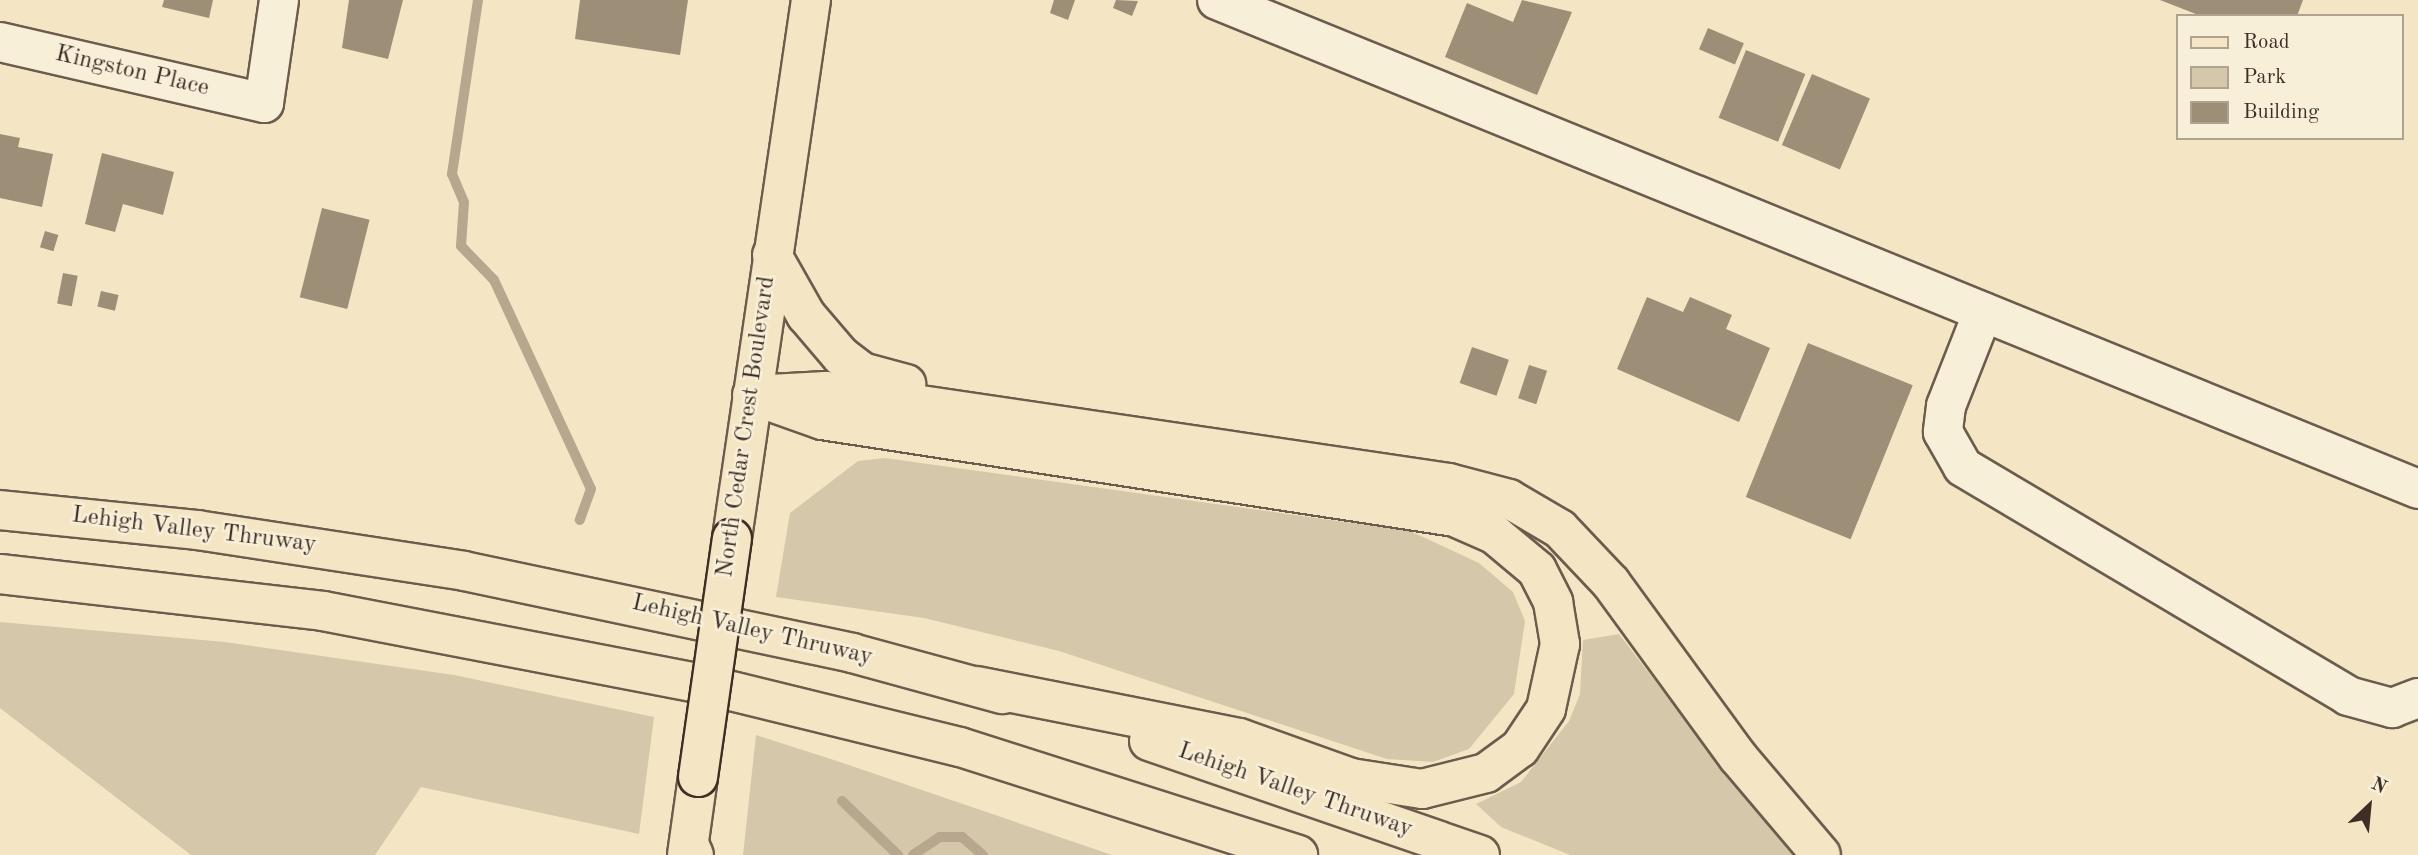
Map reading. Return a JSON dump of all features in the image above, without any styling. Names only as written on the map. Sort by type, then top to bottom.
[{"type":"main road","name":"North Cedar Crest Boulevard","points":[[690,851],[752,395],[811,0]]},
{"type":"main road","points":[[772,255],[806,315],[862,372],[1050,424]]},
{"type":"main road","points":[[752,395],[826,391],[1449,483],[1528,507],[1567,536],[1611,583],[1752,775],[1821,855]]},
{"type":"main road","points":[[752,395],[822,420],[1455,517],[1494,534],[1537,570],[1553,602],[1560,644],[1546,709],[1520,748],[1486,774],[1422,789],[1351,778],[1239,738],[977,685]]},
{"type":"main road","name":"Lehigh Valley Thruway","points":[[0,510],[210,532],[464,571],[738,627],[977,685],[1480,855]]},
{"type":"main road","points":[[0,574],[323,611],[711,686],[960,747],[1298,855]]},
{"type":"street","name":"Kingston Place","points":[[0,41],[264,103],[279,0]]},
{"type":"street","points":[[1217,0],[2418,489]]},
{"type":"street","points":[[1983,312],[1946,406],[1943,432],[1964,467],[2348,696],[2392,708],[2418,698]]},
{"type":"green space","points":[[885,458],[1410,531],[1479,563],[1513,592],[1525,621],[1514,694],[1469,749],[1433,762],[1387,759],[1059,651],[924,618],[776,597],[790,513],[858,461]]},
{"type":"green space","points":[[0,622],[225,642],[454,675],[654,717],[639,834],[421,787],[375,855],[191,855],[0,708]]},
{"type":"green space","points":[[1619,634],[1743,795],[1796,855],[1570,855],[1501,827],[1476,804],[1521,782],[1569,721],[1580,694],[1583,640]]},
{"type":"green space","points":[[756,735],[837,761],[1112,855],[743,855]]},
{"type":"building","points":[[164,0],[213,0],[209,18],[162,7]]},
{"type":"building","points":[[349,0],[403,0],[388,59],[342,48]]},
{"type":"building","points":[[580,0],[688,0],[680,55],[575,39]]},
{"type":"building","points":[[1054,0],[1075,0],[1068,20],[1050,13]]},
{"type":"building","points":[[1116,0],[1138,1],[1132,16],[1113,8]]},
{"type":"building","points":[[1522,0],[1572,12],[1537,95],[1445,57],[1467,3],[1513,22]]},
{"type":"building","points":[[2160,0],[2303,0],[2298,14],[2196,14]]},
{"type":"building","points":[[1708,28],[1744,43],[1735,64],[1699,49]]},
{"type":"building","points":[[1746,50],[1805,74],[1778,142],[1719,118]]},
{"type":"building","points":[[1812,74],[1870,99],[1840,169],[1782,145]]},
{"type":"building","points":[[0,134],[20,138],[18,147],[53,154],[42,207],[0,198]]},
{"type":"building","points":[[102,153],[174,172],[163,215],[123,204],[115,232],[85,224]]},
{"type":"building","points":[[322,208],[370,220],[347,309],[300,297]]},
{"type":"building","points":[[45,231],[58,235],[53,251],[40,247]]},
{"type":"building","points":[[63,273],[78,276],[72,306],[57,303]]},
{"type":"building","points":[[101,291],[119,295],[115,311],[97,307]]},
{"type":"building","points":[[1647,297],[1683,312],[1690,297],[1732,315],[1726,329],[1770,348],[1739,422],[1617,369]]},
{"type":"building","points":[[1808,343],[1913,385],[1851,539],[1746,497]]},
{"type":"building","points":[[1472,347],[1509,360],[1497,396],[1460,383]]},
{"type":"building","points":[[1529,365],[1547,371],[1536,404],[1518,398]]},
{"type":"waterway","points":[[478,0],[452,174],[464,202],[461,246],[494,280],[591,489],[580,520]]},
{"type":"waterway","points":[[842,801],[898,855]]},
{"type":"waterway","points":[[913,855],[940,837],[962,837],[983,855]]}]
